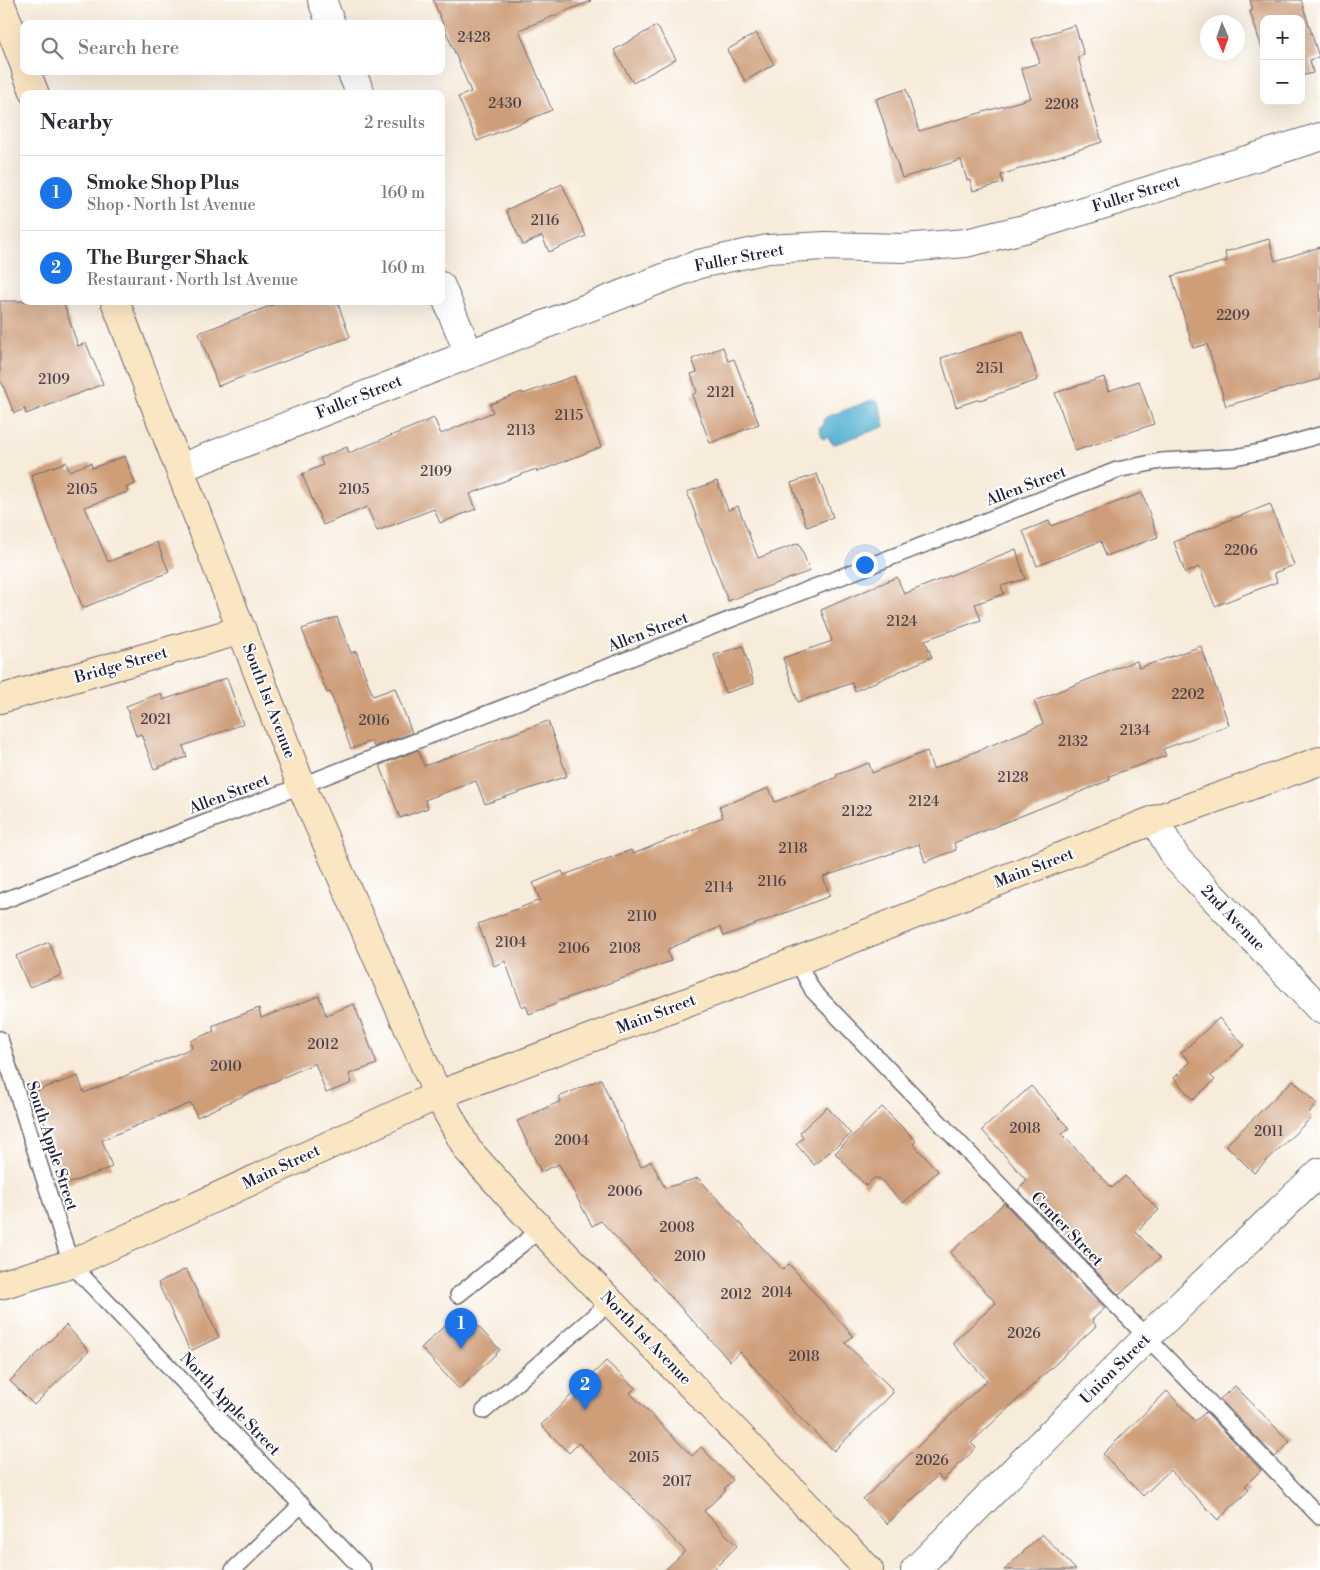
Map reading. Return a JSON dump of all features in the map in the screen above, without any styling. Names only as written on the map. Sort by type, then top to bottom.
[{"type":"main road","points":[[0,2],[20,54]]},
{"type":"main road","points":[[28,75],[33,90]]},
{"type":"main road","name":"South 1st Avenue","points":[[117,305],[301,785],[438,1095]]},
{"type":"main road","name":"Bridge Street","points":[[0,699],[242,630]]},
{"type":"main road","name":"Main Street","points":[[0,1285],[71,1264],[438,1095],[797,961],[1154,820],[1320,761]]},
{"type":"main road","name":"North 1st Avenue","points":[[438,1095],[467,1149],[610,1302],[869,1570]]},
{"type":"street","points":[[322,0],[330,20]]},
{"type":"street","points":[[353,75],[359,90]]},
{"type":"street","name":"Fuller Street","points":[[180,468],[699,264],[768,250],[825,246],[903,248],[966,242],[1028,228],[1320,137]]},
{"type":"street","points":[[445,295],[470,354]]},
{"type":"street","name":"2nd Avenue","points":[[1154,820],[1177,859],[1320,1009]]},
{"type":"street","name":"Union Street","points":[[914,1570],[1147,1337],[1320,1172]]},
{"type":"lane","name":"Allen Street","points":[[0,902],[1117,470],[1161,461],[1235,457],[1269,450],[1320,435]]},
{"type":"lane","name":"Center Street","points":[[797,961],[813,991],[1320,1517]]},
{"type":"lane","name":"South Apple Street","points":[[0,1039],[71,1264]]},
{"type":"lane","points":[[458,1296],[540,1228]]},
{"type":"lane","name":"North Apple Street","points":[[71,1264],[363,1570]]},
{"type":"lane","points":[[484,1411],[610,1302]]},
{"type":"lane","points":[[233,1570],[302,1504]]},
{"type":"water","points":[[872,400],[878,402],[885,424],[883,427],[835,444],[828,437],[823,439],[819,428],[824,425],[823,420],[826,417]]},
{"type":"building","points":[[433,0],[591,1],[519,30],[552,110],[477,141],[458,97],[471,92],[445,29],[445,20],[441,20]]},
{"type":"building","points":[[1250,0],[1301,0],[1319,57],[1310,60],[1313,73],[1305,75],[1305,15],[1260,15],[1260,42],[1250,11],[1253,10]]},
{"type":"building","points":[[1075,25],[1084,55],[1078,57],[1102,142],[1001,175],[1003,183],[973,191],[970,180],[967,180],[961,160],[902,178],[876,99],[906,89],[919,131],[1031,98],[1021,68],[1040,63],[1032,39]]},
{"type":"building","points":[[656,26],[676,59],[633,83],[614,50]]},
{"type":"building","points":[[756,33],[774,64],[745,81],[727,50]]},
{"type":"building","points":[[562,184],[586,236],[549,252],[542,236],[523,245],[506,210]]},
{"type":"building","points":[[1269,239],[1275,261],[1320,247],[1320,379],[1226,406],[1207,344],[1193,348],[1172,276],[1227,261],[1225,252]]},
{"type":"building","points":[[0,301],[20,301],[20,305],[64,305],[78,346],[86,343],[103,384],[26,414],[25,409],[14,413],[0,378]]},
{"type":"building","points":[[272,305],[338,305],[350,337],[218,386],[199,333]]},
{"type":"building","points":[[1023,332],[1038,380],[956,407],[941,358]]},
{"type":"building","points":[[723,347],[728,361],[734,359],[759,424],[710,443],[692,395],[697,392],[691,374],[697,372],[692,359]]},
{"type":"building","points":[[574,376],[601,447],[537,472],[536,469],[470,494],[476,509],[440,523],[434,509],[377,531],[367,507],[323,525],[302,474],[323,465],[320,458],[347,447],[349,453],[434,418],[441,434],[493,412],[490,404]]},
{"type":"building","points":[[1104,377],[1108,391],[1139,381],[1154,424],[1075,451],[1055,393]]},
{"type":"building","points":[[125,456],[135,484],[126,488],[128,492],[85,507],[108,562],[157,542],[169,572],[83,608],[31,475],[66,462],[69,471],[91,463],[92,468]]},
{"type":"building","points":[[817,474],[833,517],[807,527],[791,483]]},
{"type":"building","points":[[717,481],[728,510],[738,506],[758,558],[799,543],[810,571],[728,601],[687,492]]},
{"type":"building","points":[[1142,493],[1158,537],[1106,556],[1101,541],[1037,566],[1023,531],[1049,521],[1051,526]]},
{"type":"building","points":[[1270,504],[1294,565],[1274,573],[1277,582],[1215,606],[1199,567],[1185,573],[1174,542]]},
{"type":"building","points":[[1016,549],[1025,579],[1001,586],[1004,594],[975,604],[981,620],[925,640],[932,657],[855,691],[852,683],[798,702],[783,658],[832,641],[821,610],[897,577],[904,594]]},
{"type":"building","points":[[337,617],[351,653],[356,651],[373,696],[395,688],[412,733],[374,747],[371,741],[351,749],[330,692],[327,693],[302,629]]},
{"type":"building","points":[[743,646],[754,684],[725,693],[714,655]]},
{"type":"building","points":[[1201,646],[1229,725],[1163,749],[1166,756],[1109,776],[1110,780],[954,843],[956,850],[925,862],[919,844],[823,877],[830,896],[724,936],[720,927],[668,949],[671,961],[556,1002],[556,1004],[529,1014],[526,1005],[522,1007],[505,961],[494,966],[478,924],[540,900],[533,883],[562,871],[564,875],[631,850],[633,854],[723,817],[719,807],[769,788],[775,802],[837,777],[836,775],[869,763],[872,773],[927,751],[933,769],[1043,724],[1034,701],[1130,663],[1137,661],[1139,668]]},
{"type":"building","points":[[227,678],[243,724],[183,746],[187,757],[154,769],[141,734],[136,736],[126,706],[161,693],[163,700]]},
{"type":"building","points":[[548,721],[567,776],[485,804],[476,781],[425,800],[428,808],[400,818],[380,765],[418,750],[424,766]]},
{"type":"building","points":[[49,942],[62,975],[29,987],[16,956]]},
{"type":"building","points":[[319,996],[326,1015],[354,1004],[377,1064],[349,1074],[352,1083],[326,1093],[315,1063],[197,1117],[191,1103],[102,1140],[112,1167],[67,1184],[33,1092],[78,1076],[84,1093],[192,1048],[190,1041],[214,1031],[212,1026],[259,1008],[261,1018]]},
{"type":"building","points":[[1219,1018],[1244,1045],[1211,1076],[1215,1080],[1193,1100],[1174,1078],[1190,1062],[1181,1053]]},
{"type":"building","points":[[601,1079],[641,1167],[651,1161],[665,1188],[698,1178],[783,1270],[789,1264],[853,1336],[845,1343],[892,1389],[893,1393],[834,1451],[802,1420],[740,1352],[730,1361],[601,1221],[592,1226],[559,1164],[541,1172],[517,1121],[561,1101],[559,1097]]},
{"type":"building","points":[[1293,1080],[1317,1104],[1308,1114],[1311,1118],[1254,1173],[1226,1145]]},
{"type":"building","points":[[1031,1086],[1069,1128],[1062,1134],[1112,1188],[1125,1176],[1159,1210],[1136,1232],[1160,1258],[1119,1295],[1018,1190],[1027,1181],[982,1130]]},
{"type":"building","points":[[827,1107],[851,1134],[814,1165],[796,1144],[803,1138],[800,1132]]},
{"type":"building","points":[[882,1107],[916,1141],[913,1144],[938,1171],[903,1203],[879,1178],[875,1177],[866,1186],[835,1153]]},
{"type":"building","points":[[1004,1203],[1105,1308],[1092,1320],[1096,1326],[971,1443],[976,1448],[943,1480],[938,1475],[887,1524],[863,1499],[987,1380],[952,1343],[996,1303],[950,1253]]},
{"type":"building","points":[[186,1269],[219,1337],[190,1351],[158,1283]]},
{"type":"building","points":[[462,1309],[500,1350],[459,1389],[421,1348]]},
{"type":"building","points":[[66,1325],[89,1351],[34,1405],[10,1381]]},
{"type":"building","points":[[606,1361],[635,1388],[630,1393],[692,1456],[701,1447],[733,1480],[724,1489],[726,1490],[704,1511],[737,1546],[713,1570],[665,1570],[685,1551],[579,1443],[569,1453],[541,1425]]},
{"type":"building","points":[[1235,1386],[1290,1442],[1275,1457],[1220,1399]]},
{"type":"building","points":[[1167,1391],[1195,1421],[1206,1412],[1261,1470],[1245,1486],[1249,1490],[1218,1520],[1170,1470],[1143,1496],[1103,1454]]},
{"type":"building","points":[[1042,1534],[1076,1570],[1004,1570]]},
{"type":"place","name":"Smoke Shop Plus","points":[[461,1349]]},
{"type":"place","name":"The Burger Shack","points":[[585,1410]]}]
